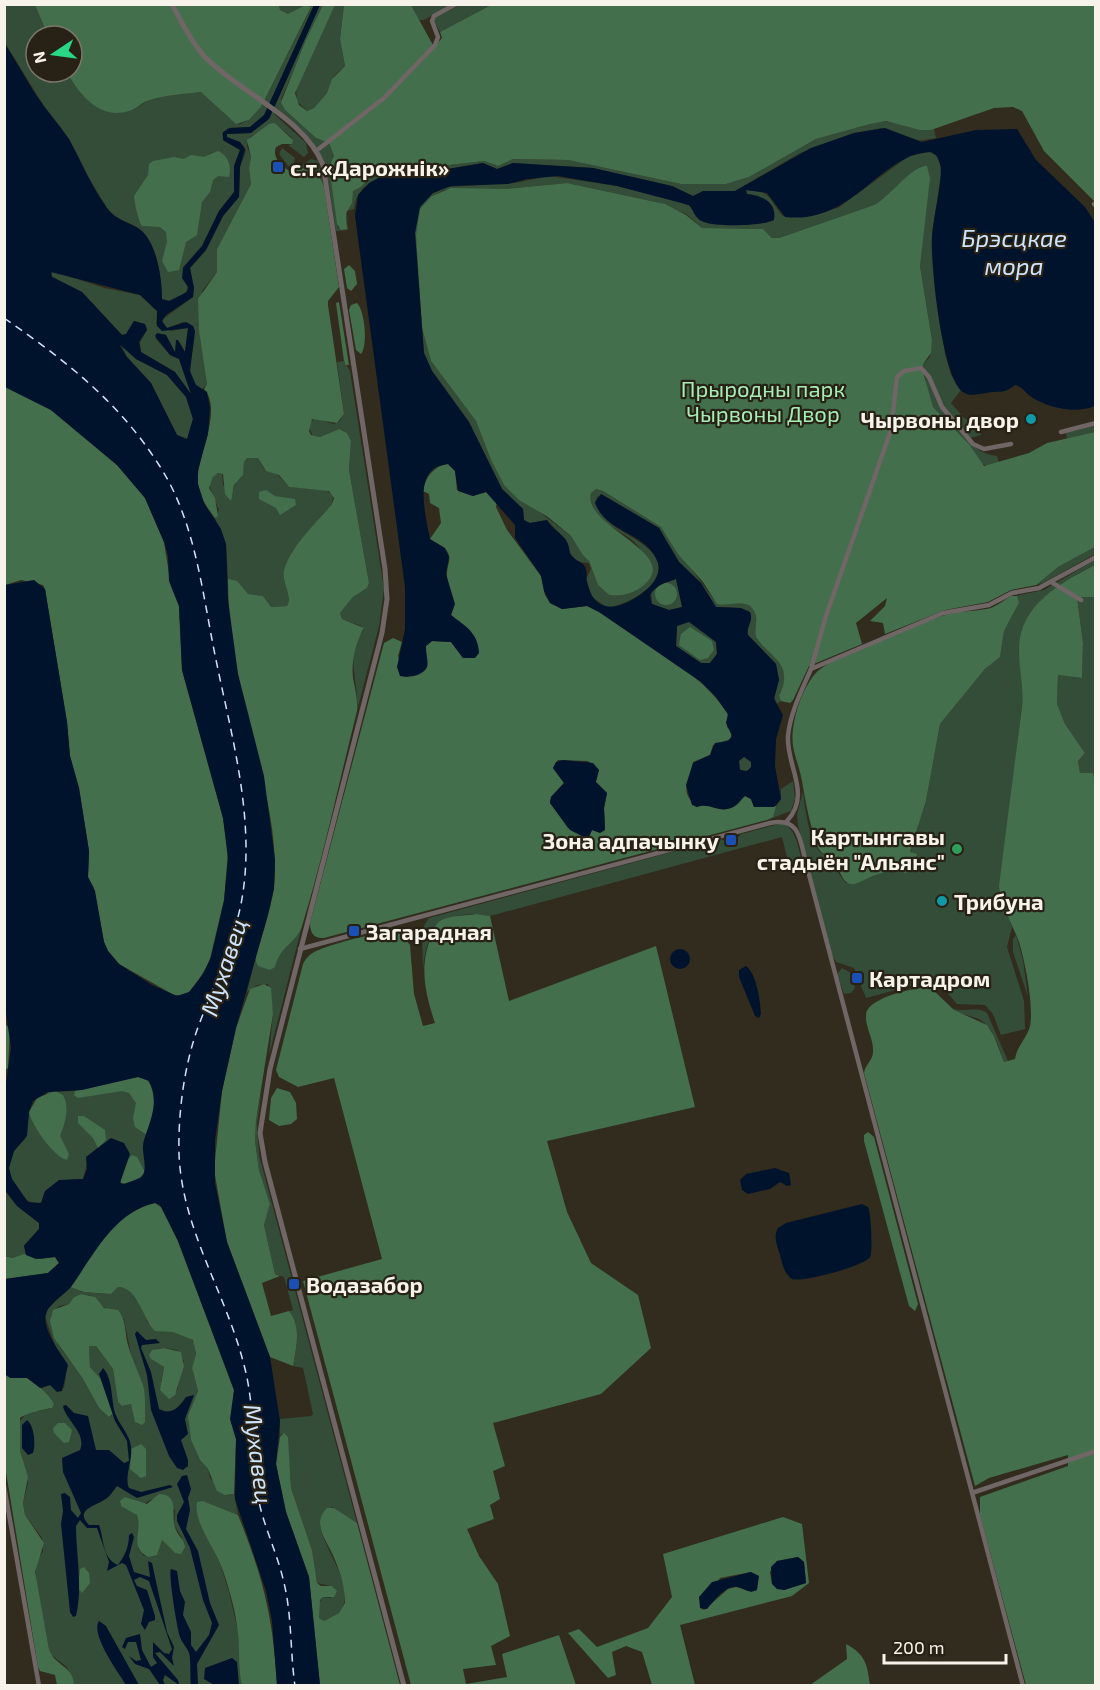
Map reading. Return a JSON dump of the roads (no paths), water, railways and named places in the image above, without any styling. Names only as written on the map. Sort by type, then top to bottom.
[{"type":"street","points":[[172,4],[205,57],[280,116],[316,151],[323,165],[383,557],[387,599],[382,633],[268,1077],[261,1125],[261,1148],[404,1686]]},
{"type":"street","points":[[316,151],[384,98],[435,45],[438,37],[432,21],[434,16],[456,4]]},
{"type":"street","points":[[300,949],[770,823],[787,821],[796,808],[799,791],[789,750],[789,730],[811,669],[826,616],[887,443],[893,422],[897,376],[904,371],[921,368],[929,377],[942,407],[973,444],[984,449],[1011,444]]},
{"type":"street","points":[[1061,432],[1095,423]]},
{"type":"street","points":[[811,669],[943,613],[989,605],[1012,593],[1039,588],[1095,557]]},
{"type":"street","points":[[1051,582],[1081,600]]},
{"type":"street","points":[[787,821],[796,830],[807,867],[1023,1686]]},
{"type":"street","points":[[972,1493],[1095,1451]]},
{"type":"street","points":[[4,1486],[39,1686]]},
{"type":"street","points":[[4,1544],[13,1542]]},
{"type":"water","name":"Мухавец","points":[[314,5],[320,5],[269,119],[251,133],[227,134],[227,137],[240,142],[245,149],[240,167],[239,197],[223,216],[206,250],[190,268],[194,288],[193,297],[166,315],[162,321],[167,328],[186,322],[193,326],[195,331],[190,371],[196,385],[207,392],[210,408],[208,434],[198,470],[198,484],[204,503],[221,529],[226,544],[228,600],[238,674],[264,776],[275,860],[274,889],[236,1028],[222,1091],[215,1140],[215,1183],[227,1242],[270,1357],[280,1421],[276,1464],[286,1512],[309,1577],[320,1685],[277,1685],[272,1621],[266,1591],[235,1499],[236,1439],[230,1419],[234,1390],[178,1241],[160,1205],[155,1203],[141,1208],[116,1225],[96,1249],[71,1287],[47,1310],[45,1320],[49,1334],[68,1365],[62,1391],[57,1392],[50,1385],[40,1388],[27,1378],[10,1378],[5,1374],[5,1279],[48,1273],[59,1263],[55,1257],[36,1259],[26,1255],[24,1246],[39,1229],[39,1223],[17,1206],[5,1190],[5,1090],[11,1048],[4,999],[5,585],[34,580],[45,589],[67,722],[70,756],[79,788],[89,851],[88,877],[95,891],[104,942],[119,964],[152,985],[177,996],[189,992],[203,974],[211,957],[224,901],[228,859],[223,818],[182,670],[179,606],[169,581],[168,556],[145,498],[117,465],[51,410],[5,387],[4,43],[24,75],[24,84],[30,84],[69,139],[101,200],[112,214],[139,229],[147,237],[159,267],[162,299],[169,301],[187,292],[188,287],[182,278],[183,268],[202,246],[219,211],[234,192],[234,166],[240,150],[223,140],[223,132],[230,128],[250,127],[264,115]],"holes":[[[51,272],[140,295],[157,311],[157,326],[162,331],[188,328],[185,352],[178,340],[176,340],[175,352],[166,335],[157,333],[155,336],[170,355],[179,359],[191,394],[175,372],[141,352],[139,342],[147,330],[145,324],[134,321],[126,334],[122,335],[82,292],[52,277]],[[119,344],[136,359],[167,375],[186,397],[193,419],[187,439],[177,435],[151,383],[127,357]],[[138,1077],[149,1081],[154,1096],[151,1118],[143,1145],[145,1168],[142,1177],[125,1184],[120,1183],[130,1154],[124,1143],[111,1138],[86,1157],[87,1169],[83,1179],[59,1180],[45,1191],[41,1203],[28,1202],[12,1179],[9,1168],[14,1151],[27,1136],[29,1112],[33,1101],[48,1092],[82,1090]]]},
{"type":"water","name":"Брэсцкае мора","points":[[885,128],[922,142],[976,130],[1017,129],[1036,160],[1085,207],[1096,224],[1095,406],[1079,410],[1053,407],[1030,396],[1015,385],[1004,391],[968,394],[963,392],[956,382],[943,343],[935,293],[932,236],[941,167],[937,156],[931,152],[913,155],[896,164],[848,200],[830,210],[809,217],[785,217],[767,193],[746,190],[747,194],[763,198],[771,204],[774,220],[751,225],[710,224],[699,219],[689,205],[617,186],[558,176],[527,179],[508,184],[451,186],[433,193],[420,207],[415,233],[424,353],[432,371],[469,422],[502,489],[523,509],[524,520],[530,523],[547,520],[566,540],[571,555],[585,566],[587,581],[596,601],[610,607],[619,606],[651,586],[656,579],[659,567],[653,553],[645,545],[616,527],[600,512],[595,502],[601,494],[659,528],[679,562],[701,583],[716,607],[741,608],[750,612],[748,635],[776,664],[779,680],[774,699],[783,715],[776,739],[775,766],[781,799],[774,807],[754,807],[751,799],[745,796],[735,806],[725,809],[692,805],[686,785],[693,763],[710,755],[715,743],[728,741],[732,736],[726,723],[728,714],[716,697],[701,682],[599,612],[587,606],[562,609],[550,603],[544,591],[541,576],[515,538],[515,525],[486,492],[473,496],[458,491],[455,471],[448,464],[436,467],[429,474],[425,483],[424,506],[430,539],[445,548],[449,557],[446,574],[455,604],[451,615],[466,626],[473,635],[479,653],[475,658],[463,658],[451,642],[432,641],[426,646],[427,667],[425,670],[415,676],[400,676],[397,667],[405,629],[405,587],[355,216],[358,195],[369,183],[382,176],[412,175],[483,163],[497,169],[513,163],[593,168],[672,186],[693,196],[703,191],[735,191],[811,148],[854,133]],"holes":[[[676,579],[682,607],[669,610],[652,604],[650,595],[655,588]],[[689,622],[716,642],[717,654],[710,663],[701,663],[676,646],[677,626]],[[744,757],[751,762],[751,767],[747,771],[740,770],[739,761]]]},
{"type":"water","points":[[563,760],[593,763],[599,770],[596,782],[607,793],[604,808],[605,830],[600,833],[592,830],[588,839],[570,830],[550,803],[551,797],[564,783],[553,768],[556,762]]},
{"type":"water","points":[[680,949],[687,952],[690,959],[687,966],[680,969],[673,966],[670,959],[673,952]]},
{"type":"water","points":[[746,966],[753,975],[757,988],[761,1014],[759,1018],[755,1016],[739,977],[739,970]]},
{"type":"water","points":[[775,1168],[789,1173],[791,1185],[787,1186],[780,1182],[770,1189],[748,1194],[742,1190],[740,1180],[746,1174]]},
{"type":"water","points":[[862,1204],[868,1207],[870,1216],[871,1254],[866,1261],[819,1276],[798,1280],[789,1277],[777,1244],[778,1228],[786,1223]]},
{"type":"water","points":[[137,1331],[146,1340],[156,1339],[160,1343],[142,1345],[141,1348],[151,1372],[159,1409],[172,1411],[186,1397],[194,1395],[185,1419],[188,1434],[181,1440],[188,1460],[188,1466],[183,1470],[177,1468],[169,1456],[151,1410],[147,1375],[135,1334]]},
{"type":"water","points":[[103,1368],[110,1383],[115,1413],[130,1442],[131,1452],[127,1478],[129,1488],[141,1492],[170,1485],[173,1487],[137,1498],[117,1486],[108,1497],[85,1512],[85,1520],[89,1525],[99,1525],[104,1548],[97,1528],[87,1528],[80,1520],[76,1526],[78,1605],[76,1616],[73,1617],[70,1612],[61,1524],[63,1511],[61,1494],[65,1493],[70,1497],[71,1510],[78,1518],[81,1513],[63,1472],[62,1458],[80,1450],[81,1438],[63,1406],[66,1405],[74,1413],[88,1416],[96,1450],[109,1450],[124,1463],[129,1461],[127,1441],[115,1421],[99,1374]]},
{"type":"water","points":[[27,1420],[33,1431],[34,1440],[33,1453],[28,1455],[22,1448],[22,1425]]},
{"type":"water","points":[[187,1475],[191,1489],[188,1498],[190,1510],[186,1529],[198,1551],[210,1603],[219,1625],[197,1664],[198,1685],[191,1685],[190,1656],[179,1632],[170,1573],[171,1569],[177,1571],[180,1591],[185,1602],[183,1615],[191,1632],[191,1645],[196,1652],[209,1635],[212,1623],[203,1600],[190,1548],[177,1521],[177,1515],[184,1502],[177,1484],[182,1476]]},
{"type":"water","points":[[132,1533],[134,1537],[129,1556],[134,1572],[150,1577],[148,1561],[152,1563],[167,1632],[174,1647],[172,1658],[174,1666],[160,1652],[155,1653],[178,1680],[179,1685],[165,1675],[163,1680],[165,1685],[160,1685],[149,1669],[135,1664],[129,1656],[136,1661],[141,1660],[136,1642],[128,1642],[125,1649],[122,1647],[126,1638],[140,1634],[142,1650],[151,1667],[157,1663],[153,1657],[153,1642],[164,1653],[169,1654],[172,1649],[149,1581],[140,1577],[134,1580],[137,1586],[147,1590],[155,1616],[155,1620],[149,1622],[145,1630],[141,1624],[144,1610],[126,1565],[122,1563],[107,1571],[109,1562],[104,1549],[109,1558],[118,1565],[125,1554],[129,1535]]},
{"type":"water","points":[[798,1557],[804,1562],[806,1583],[784,1590],[777,1589],[772,1584],[771,1567],[777,1561]]},
{"type":"water","points":[[751,1572],[759,1576],[757,1590],[729,1588],[707,1609],[700,1608],[699,1597],[712,1582]]},
{"type":"water","points":[[99,1621],[106,1626],[139,1685],[126,1685],[101,1644],[97,1627]]},
{"type":"water","points":[[232,1658],[237,1662],[239,1685],[214,1685],[204,1679],[205,1668]]},
{"type":"place","name":"с.т.«Дарожнік»","points":[[278,167]]},
{"type":"place","name":"Чырвоны двор","points":[[1031,419]]},
{"type":"place","name":"Зона адпачынку","points":[[731,840]]},
{"type":"place","name":"Картынгавы стадыён \"Альянс\"","points":[[957,849]]},
{"type":"place","name":"Трибуна","points":[[942,901]]},
{"type":"place","name":"Загарадная","points":[[354,931]]},
{"type":"place","name":"Картадром","points":[[857,978]]},
{"type":"place","name":"Водазабор","points":[[294,1284]]},
{"type":"park label","name":"Прыродны парк Чырвоны Двор","points":[[763,401]]}]
